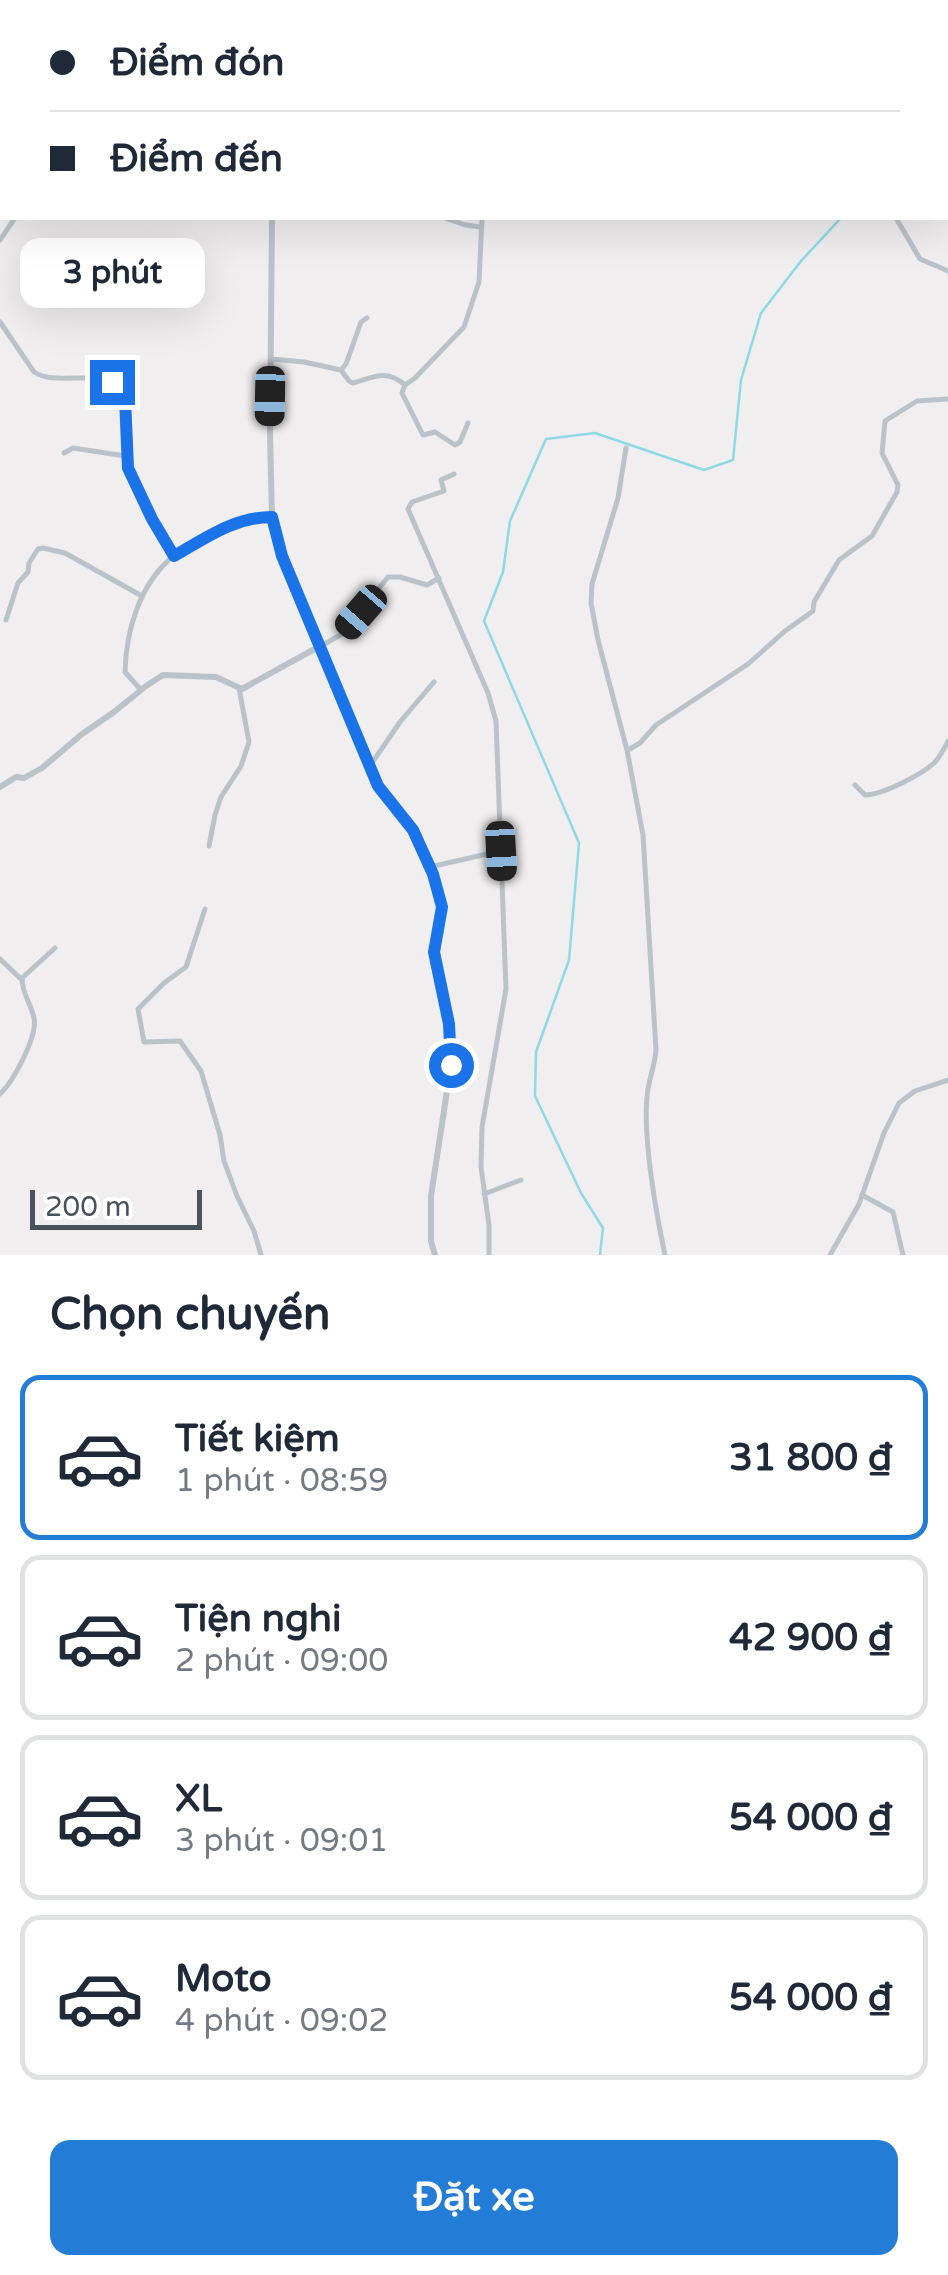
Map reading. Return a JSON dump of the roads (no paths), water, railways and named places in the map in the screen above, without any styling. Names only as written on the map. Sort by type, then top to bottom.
[{"type":"street","points":[[272,220],[272,517],[282,556],[379,789],[413,830],[430,866],[442,907],[434,952],[451,1052],[431,1196],[432,1254]]},
{"type":"street","points":[[451,220],[482,227]]},
{"type":"street","points":[[468,423],[455,445],[435,432],[422,435],[402,393],[405,385],[464,327],[479,282],[482,220]]},
{"type":"street","points":[[897,220],[920,259],[948,271]]},
{"type":"street","points":[[341,370],[361,322],[367,318]]},
{"type":"street","points":[[0,322],[38,374],[47,378],[108,381],[120,387],[125,398],[130,472],[174,556]]},
{"type":"street","points":[[272,359],[341,370],[351,382],[384,374],[405,385]]},
{"type":"street","points":[[627,750],[640,743],[656,725],[748,664],[812,611],[839,560],[872,536],[897,492],[898,485],[882,453],[885,421],[917,402],[948,399]]},
{"type":"street","points":[[64,453],[72,448],[126,456]]},
{"type":"street","points":[[626,448],[618,498],[592,584],[591,603],[627,750],[646,849],[656,1050],[646,1110],[665,1255]]},
{"type":"street","points":[[454,474],[441,480],[444,491],[412,502],[408,509],[493,709],[497,738],[506,989],[482,1128],[481,1167],[489,1255]]},
{"type":"street","points":[[142,690],[128,677],[124,666],[142,596],[161,568],[225,526],[272,517]]},
{"type":"street","points":[[6,620],[19,582],[43,548],[65,552],[142,596]]},
{"type":"street","points":[[0,787],[42,768],[155,679],[171,674],[216,676],[239,688],[251,686],[342,634],[388,578],[400,577],[427,585],[440,578]]},
{"type":"street","points":[[370,766],[434,682]]},
{"type":"street","points":[[209,846],[221,796],[241,766],[249,742],[239,688]]},
{"type":"street","points":[[855,785],[864,795],[876,794],[926,769],[948,742]]},
{"type":"street","points":[[430,866],[501,851]]},
{"type":"street","points":[[205,909],[186,968],[140,1007],[142,1040],[180,1041],[199,1066],[224,1161],[261,1255]]},
{"type":"street","points":[[22,980],[55,948]]},
{"type":"street","points":[[0,959],[22,980],[34,1026],[18,1068],[0,1094]]},
{"type":"street","points":[[830,1255],[859,1204],[898,1103],[915,1091],[948,1080]]},
{"type":"street","points":[[484,1194],[521,1180]]},
{"type":"street","points":[[862,1195],[893,1212],[904,1255]]},
{"type":"waterway","points":[[600,1255],[603,1228],[581,1193],[535,1096],[536,1052],[569,960],[579,843],[484,621],[503,572],[510,521],[546,439],[595,433],[704,470],[733,460],[741,380],[761,313],[839,220]]}]
